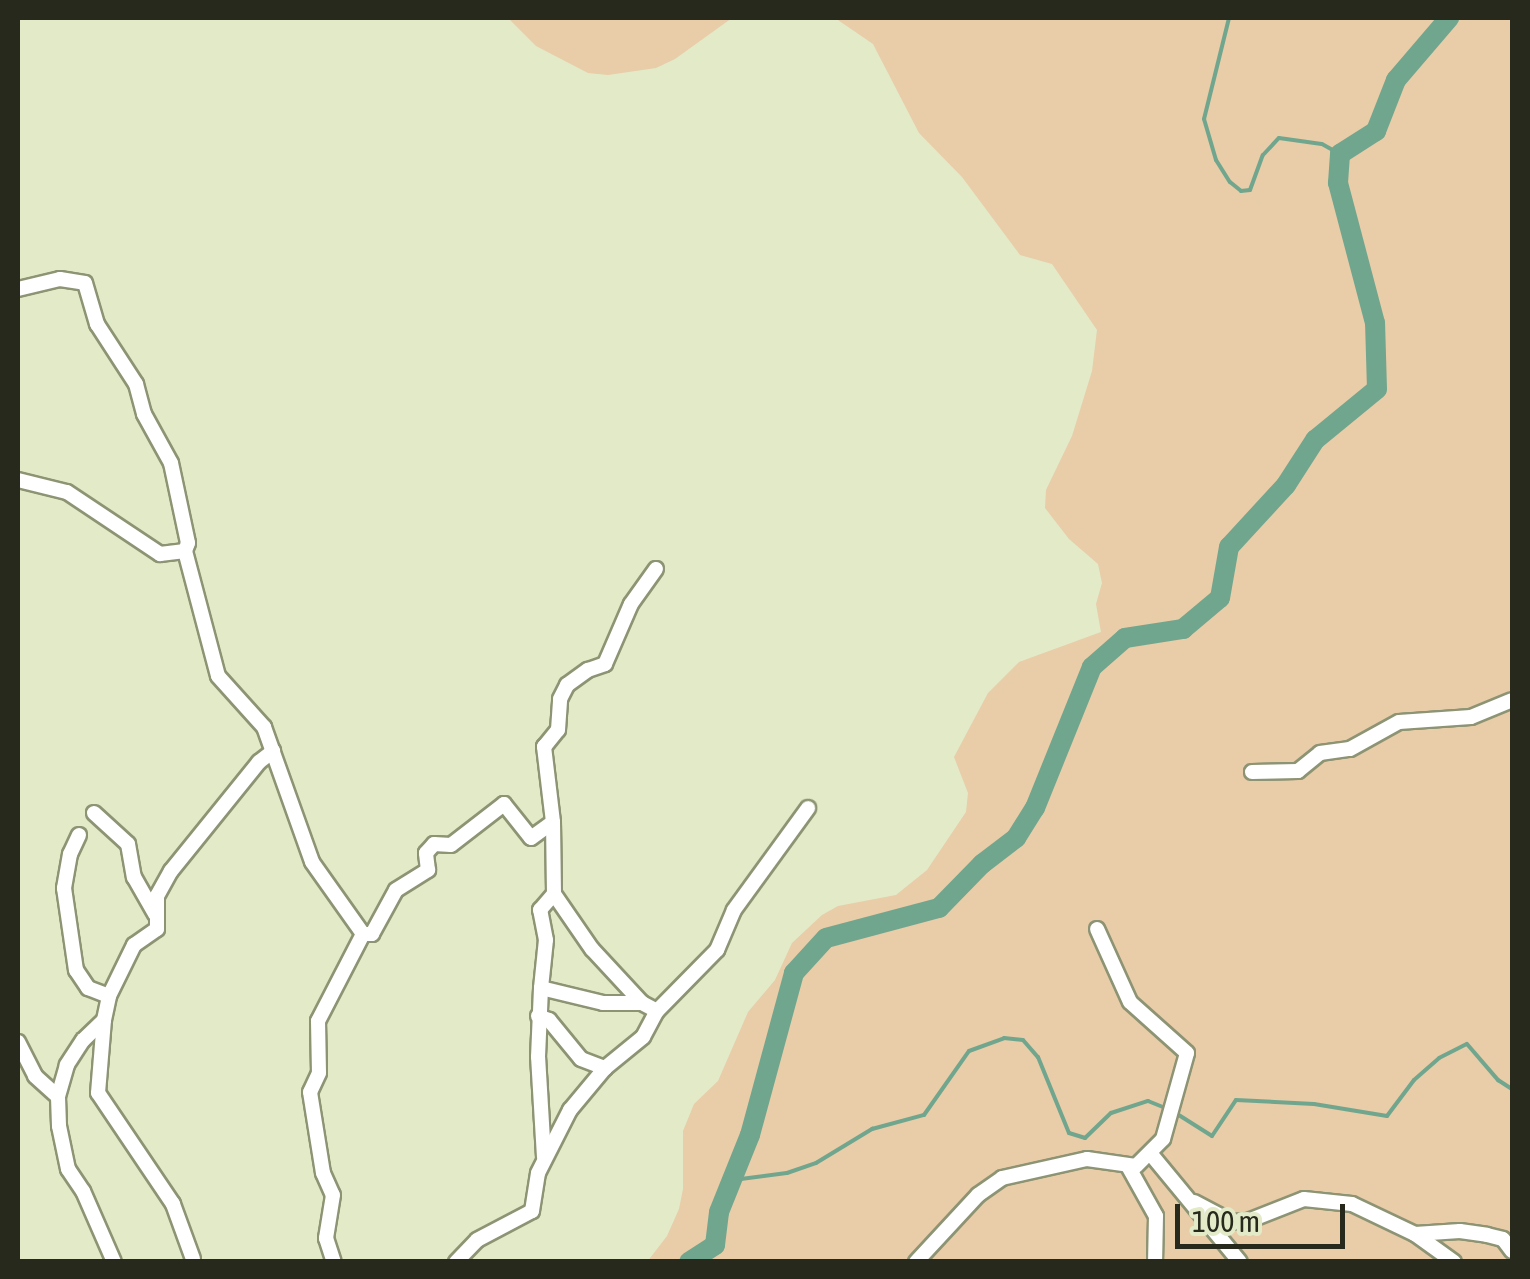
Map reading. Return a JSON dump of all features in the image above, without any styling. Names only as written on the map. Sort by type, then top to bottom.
[{"type":"street","points":[[18,290],[60,279],[84,283],[97,324],[136,384],[150,427],[171,463],[188,543],[185,551],[218,676],[264,727],[312,862],[363,934]]},
{"type":"street","points":[[18,480],[68,492],[160,554],[185,551]]},
{"type":"street","points":[[656,568],[631,604],[605,664],[567,685],[560,699],[558,730],[544,746],[553,822],[554,894],[584,940],[642,1003],[657,1011]]},
{"type":"street","points":[[1252,772],[1298,771],[1320,753],[1350,749],[1399,722],[1471,717],[1512,700]]},
{"type":"street","points":[[154,914],[157,896],[171,871],[258,762],[273,751]]},
{"type":"street","points":[[363,934],[372,934],[396,890],[428,870],[426,853],[434,844],[451,846],[504,804],[531,838],[553,822]]},
{"type":"street","points":[[456,1262],[477,1240],[532,1211],[544,1160],[570,1110],[605,1068],[642,1038],[657,1011],[717,950],[734,910],[808,808]]},
{"type":"street","points":[[94,813],[128,844],[134,877],[154,914],[157,929],[134,946],[109,996],[98,1093],[172,1204],[194,1261]]},
{"type":"street","points":[[80,835],[70,854],[64,888],[71,913],[76,970],[88,988],[109,996]]},
{"type":"street","points":[[544,1160],[538,1016],[546,940],[540,910],[554,894]]},
{"type":"street","points":[[916,1262],[978,1195],[1002,1178],[1087,1159],[1136,1166],[1163,1138],[1188,1053],[1130,1002],[1097,929]]},
{"type":"street","points":[[334,1262],[326,1238],[333,1195],[322,1173],[310,1092],[319,1073],[318,1022],[363,934]]},
{"type":"street","points":[[540,988],[603,1003],[642,1003]]},
{"type":"street","points":[[538,1016],[549,1020],[581,1059],[605,1068]]},
{"type":"street","points":[[104,1020],[83,1040],[67,1065],[58,1096],[68,1169],[83,1192],[114,1262]]},
{"type":"street","points":[[18,1042],[36,1076],[58,1096]]},
{"type":"street","points":[[1150,1154],[1194,1202],[1240,1262]]},
{"type":"street","points":[[1128,1166],[1156,1216],[1155,1262]]},
{"type":"street","points":[[1194,1202],[1232,1222],[1248,1221],[1304,1199],[1352,1204],[1415,1234],[1454,1262]]},
{"type":"street","points":[[1415,1234],[1460,1231],[1503,1239],[1512,1251]]},
{"type":"shaded area","points":[[508,18],[732,18],[656,68],[608,75],[588,73],[536,46]]},
{"type":"shaded area","points":[[835,18],[1512,18],[1512,1261],[702,1261],[714,1253],[713,1221],[706,1252],[695,1259],[647,1262],[667,1236],[679,1209],[683,1131],[694,1104],[718,1081],[748,1012],[775,980],[792,943],[822,915],[838,906],[896,895],[927,870],[966,812],[968,793],[954,757],[988,693],[1019,662],[1101,632],[1096,604],[1102,583],[1098,564],[1069,539],[1045,508],[1046,490],[1072,436],[1092,371],[1097,330],[1052,264],[1020,255],[962,177],[919,133],[873,44]]},
{"type":"waterway","points":[[1229,18],[1204,119],[1216,160],[1230,182],[1241,191],[1250,190],[1263,155],[1279,138],[1322,144],[1340,154]]},
{"type":"waterway","points":[[689,1262],[715,1245],[719,1212],[750,1135],[794,973],[826,938],[939,908],[982,864],[1016,838],[1035,808],[1092,667],[1125,638],[1183,629],[1220,598],[1229,547],[1286,485],[1315,440],[1377,389],[1375,323],[1338,183],[1340,154],[1376,131],[1396,80],[1449,18]]},
{"type":"waterway","points":[[733,1180],[787,1173],[816,1163],[872,1129],[924,1115],[969,1051],[1004,1038],[1023,1040],[1038,1057],[1069,1133],[1085,1138],[1111,1113],[1148,1101],[1165,1108]]},
{"type":"waterway","points":[[1174,1112],[1212,1136],[1236,1100],[1314,1104],[1387,1116],[1414,1080],[1439,1058],[1467,1044],[1498,1080],[1512,1089]]}]
